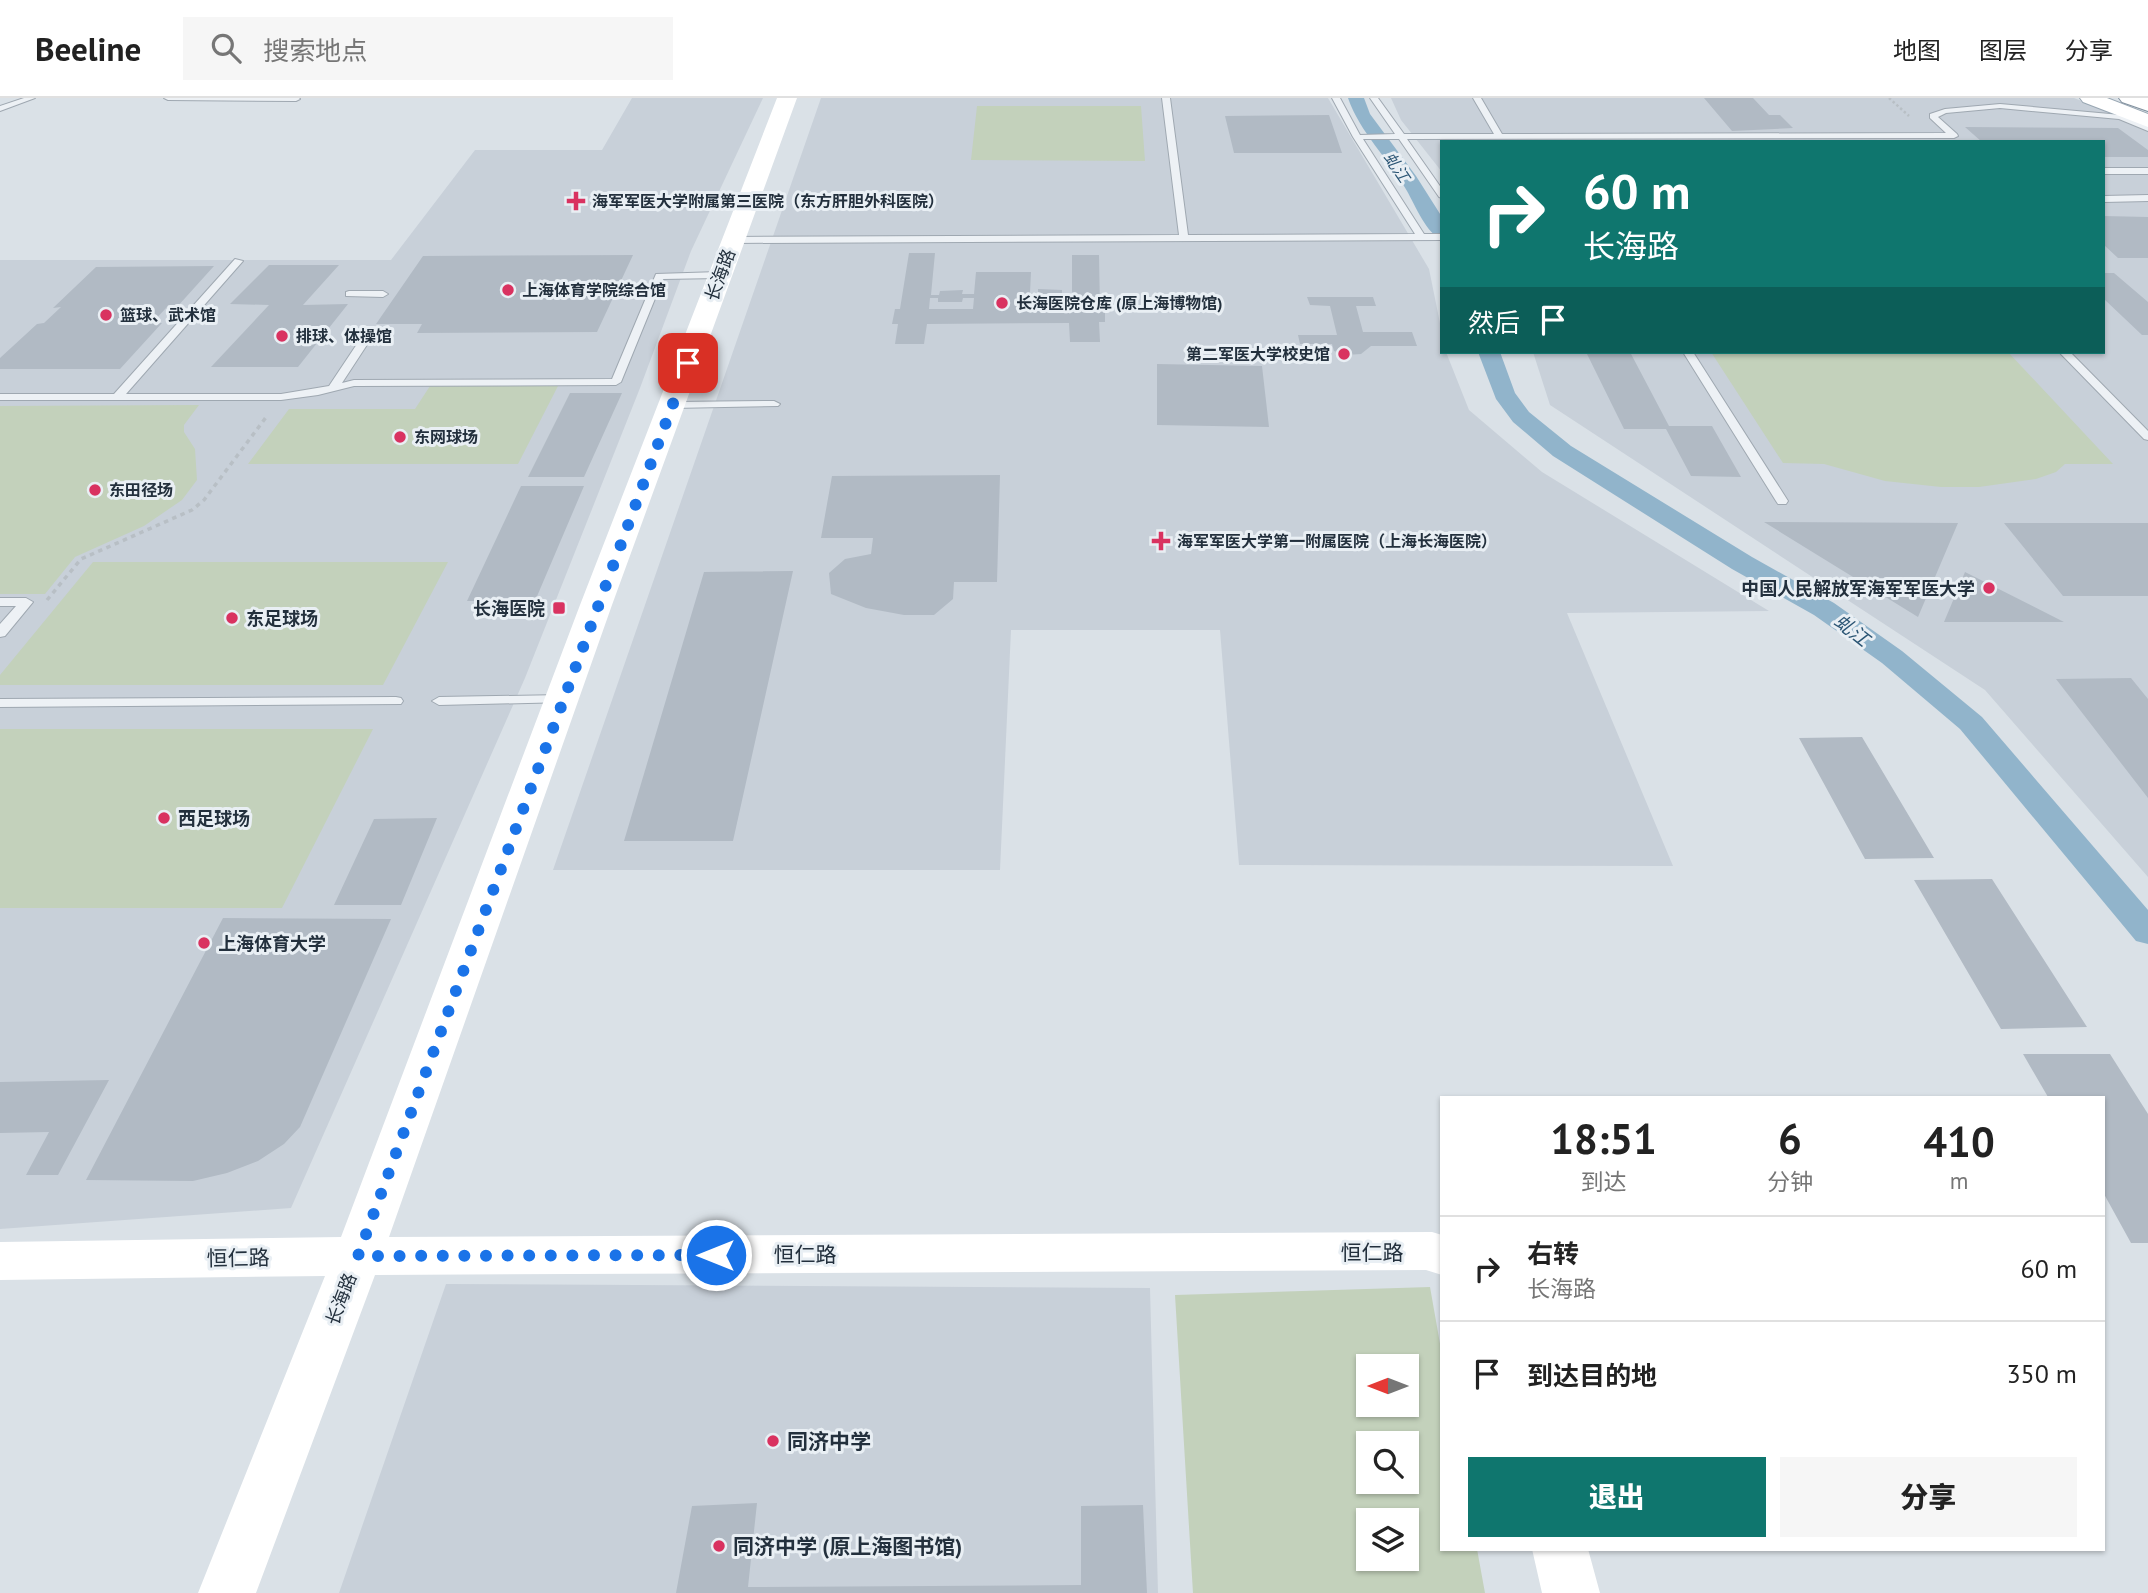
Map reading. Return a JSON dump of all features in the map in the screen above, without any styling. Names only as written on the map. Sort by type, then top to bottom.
[{"type":"main road","name":"长海路","points":[[227,1593],[358,1256],[719,275],[787,98]]},
{"type":"main road","points":[[2090,98],[2148,121]]},
{"type":"main road","points":[[2129,98],[2148,106]]},
{"type":"main road","name":"恒仁路","points":[[0,1261],[358,1256],[1418,1251],[1440,1254]]},
{"type":"main road","points":[[1560,1551],[1571,1593]]},
{"type":"lane","points":[[0,109],[31,98]]},
{"type":"lane","points":[[168,98],[296,99]]},
{"type":"lane","points":[[1166,98],[1184,237]]},
{"type":"lane","points":[[1336,98],[1357,137],[1425,237]]},
{"type":"lane","points":[[1374,98],[1440,192]]},
{"type":"lane","points":[[1477,98],[1499,136]]},
{"type":"lane","points":[[1959,140],[1933,116],[1945,111],[2000,106],[2121,117],[2148,129]]},
{"type":"lane","points":[[1357,137],[1953,135]]},
{"type":"lane","points":[[2105,171],[2148,171]]},
{"type":"lane","points":[[2105,199],[2148,198]]},
{"type":"lane","points":[[733,240],[1440,237]]},
{"type":"lane","points":[[117,397],[237,261]]},
{"type":"lane","points":[[0,397],[281,397],[354,383],[617,382],[659,276],[719,275]]},
{"type":"lane","points":[[349,294],[383,293]]},
{"type":"lane","points":[[332,389],[371,331]]},
{"type":"lane","points":[[1689,354],[1782,500]]},
{"type":"lane","points":[[2066,354],[2148,437]]},
{"type":"lane","points":[[672,404],[774,404]]},
{"type":"lane","points":[[0,602],[26,602]]},
{"type":"lane","points":[[0,633],[26,602]]},
{"type":"lane","points":[[439,701],[563,699]]},
{"type":"lane","points":[[0,704],[396,701]]},
{"type":"path","points":[[26,602],[46,602],[81,559],[192,510],[204,500],[281,397]]},
{"type":"shaded area","name":"上海体育大学","points":[[632,98],[763,98],[691,251],[640,388],[525,678],[291,1208],[0,1229],[0,260],[391,260],[475,150],[602,150]]},
{"type":"shaded area","name":"海军军医大学第一附属医院（上海长海医院）","points":[[821,98],[1328,98],[1429,269],[1440,323],[1440,354],[1447,354],[1469,410],[1542,472],[1769,611],[1567,613],[1673,866],[1239,865],[1220,630],[1011,630],[1000,870],[553,870]]},
{"type":"shaded area","name":"中国人民解放军海军军医大学","points":[[1391,98],[2074,98],[2148,127],[2148,877],[1985,690],[1550,405],[1534,354],[2105,354],[2105,140],[1440,140],[1440,169],[1401,120]]},
{"type":"shaded area","name":"同济中学","points":[[446,1284],[1150,1288],[1158,1593],[339,1593]]},
{"type":"green space","points":[[977,106],[1141,106],[1145,161],[971,160]]},
{"type":"green space","points":[[1712,354],[2010,354],[2113,464],[2065,464],[2056,472],[2036,479],[1979,487],[1941,487],[1885,481],[1824,464],[1783,463]]},
{"type":"green space","name":"东网球场","points":[[430,386],[558,386],[518,464],[248,464],[289,409],[415,409]]},
{"type":"green space","name":"东田径场","points":[[199,405],[184,425],[184,432],[195,449],[197,480],[182,500],[144,526],[75,557],[45,594],[0,594],[0,406]]},
{"type":"green space","name":"东足球场","points":[[93,562],[448,562],[383,685],[0,685],[0,675]]},
{"type":"green space","name":"西足球场","points":[[0,729],[373,729],[282,908],[0,908]]},
{"type":"green space","points":[[1430,1287],[1440,1344],[1440,1551],[1477,1551],[1485,1593],[1193,1593],[1175,1295]]},
{"type":"building","points":[[1704,98],[1753,98],[1769,115],[1780,115],[1793,128],[1732,131]]},
{"type":"building","points":[[1329,115],[1342,153],[1234,153],[1225,116]]},
{"type":"building","points":[[1965,127],[2118,128],[2148,150],[2148,157],[2105,157],[2105,140],[1980,140]]},
{"type":"building","points":[[2105,216],[2148,217],[2148,258],[2118,258],[2105,246]]},
{"type":"building","name":"长海医院仓库 (原上海博物馆)","points":[[909,253],[935,253],[931,295],[939,295],[940,291],[963,290],[962,294],[974,294],[976,272],[1031,272],[1030,293],[1038,293],[1038,289],[1072,293],[1072,255],[1099,255],[1100,309],[1105,309],[1105,322],[1099,322],[1100,342],[1070,342],[1069,323],[927,324],[924,344],[895,344],[898,324],[892,324],[895,309],[900,309]],"holes":[[[1030,297],[1038,297],[1038,301],[1062,301],[1062,297],[1072,297],[1072,308],[1030,309]],[[930,298],[938,298],[938,302],[962,302],[963,298],[974,298],[973,309],[929,309]]]},
{"type":"building","name":"上海体育学院综合馆","points":[[633,255],[597,332],[417,333],[422,324],[376,324],[423,256]]},
{"type":"building","name":"排球、体操馆","points":[[269,265],[339,265],[303,305],[348,304],[298,367],[211,367],[269,305],[230,304]]},
{"type":"building","name":"篮球、武术馆","points":[[214,266],[177,307],[167,307],[152,323],[162,323],[120,369],[0,369],[0,358],[37,324],[44,323],[61,307],[53,308],[96,267]]},
{"type":"building","points":[[2105,273],[2114,273],[2148,302],[2148,335],[2142,335],[2105,300]]},
{"type":"building","points":[[1307,297],[1373,297],[1376,306],[1356,306],[1363,332],[1412,332],[1417,346],[1371,346],[1361,354],[1346,355],[1334,351],[1332,344],[1300,344],[1298,335],[1337,335],[1330,306],[1310,305]]},
{"type":"building","points":[[1587,354],[1631,354],[1669,426],[1712,426],[1741,477],[1691,476],[1666,429],[1624,429]]},
{"type":"building","points":[[1157,364],[1262,366],[1269,427],[1157,425]]},
{"type":"building","points":[[570,393],[622,393],[584,477],[528,477]]},
{"type":"building","points":[[1000,475],[997,582],[954,582],[953,599],[934,615],[904,615],[866,608],[831,594],[829,573],[845,559],[871,554],[873,538],[821,538],[832,476]]},
{"type":"building","points":[[521,486],[584,486],[535,601],[467,601]]},
{"type":"building","points":[[1764,522],[1958,523],[1918,617]]},
{"type":"building","points":[[2004,523],[2148,523],[2148,596],[2063,596]]},
{"type":"building","points":[[793,571],[733,841],[624,841],[704,572]]},
{"type":"building","points":[[1965,572],[2064,622],[1944,622]]},
{"type":"building","points":[[2131,678],[2148,699],[2148,798],[2056,679]]},
{"type":"building","points":[[1862,737],[1934,858],[1865,859],[1799,738]]},
{"type":"building","points":[[437,818],[401,905],[334,905],[374,819]]},
{"type":"building","points":[[1992,879],[2087,1027],[2001,1029],[1914,880]]},
{"type":"building","points":[[223,918],[391,919],[300,1127],[284,1144],[258,1161],[227,1173],[193,1181],[86,1180]]},
{"type":"building","points":[[2023,1054],[2110,1054],[2148,1114],[2148,1243],[2131,1243],[2105,1196],[2105,1096],[2047,1096]]},
{"type":"building","points":[[109,1080],[58,1175],[26,1175],[49,1132],[0,1133],[0,1082]]},
{"type":"building","name":"同济中学 (原上海图书馆)","points":[[757,1503],[748,1587],[1081,1585],[1081,1506],[1143,1505],[1147,1593],[676,1593],[692,1506]]},
{"type":"waterway","name":"虬江","points":[[1356,98],[1362,114],[1410,180],[1440,230]]},
{"type":"waterway","name":"虬江","points":[[1490,354],[1504,394],[1521,417],[1562,451],[1742,563],[1824,609],[1892,657],[1971,723],[2148,933]]},
{"type":"place","name":"海军军医大学附属第三医院（东方肝胆外科医院）","points":[[576,201]]},
{"type":"place","name":"上海体育学院综合馆","points":[[508,290]]},
{"type":"place","name":"长海医院仓库 (原上海博物馆)","points":[[1002,303]]},
{"type":"place","name":"篮球、武术馆","points":[[106,315]]},
{"type":"place","name":"排球、体操馆","points":[[282,336]]},
{"type":"place","name":"第二军医大学校史馆","points":[[1344,354]]},
{"type":"place","name":"东网球场","points":[[400,437]]},
{"type":"place","name":"东田径场","points":[[95,490]]},
{"type":"place","name":"海军军医大学第一附属医院（上海长海医院）","points":[[1161,541]]},
{"type":"place","name":"中国人民解放军海军军医大学","points":[[1989,588]]},
{"type":"place","name":"长海医院","points":[[559,608]]},
{"type":"place","name":"东足球场","points":[[232,618]]},
{"type":"place","name":"西足球场","points":[[164,818]]},
{"type":"place","name":"上海体育大学","points":[[204,943]]},
{"type":"place","name":"同济中学","points":[[773,1441]]},
{"type":"place","name":"同济中学 (原上海图书馆)","points":[[719,1546]]},
{"type":"route","points":[[688,363],[596,605],[358,1256],[716,1255]]}]
